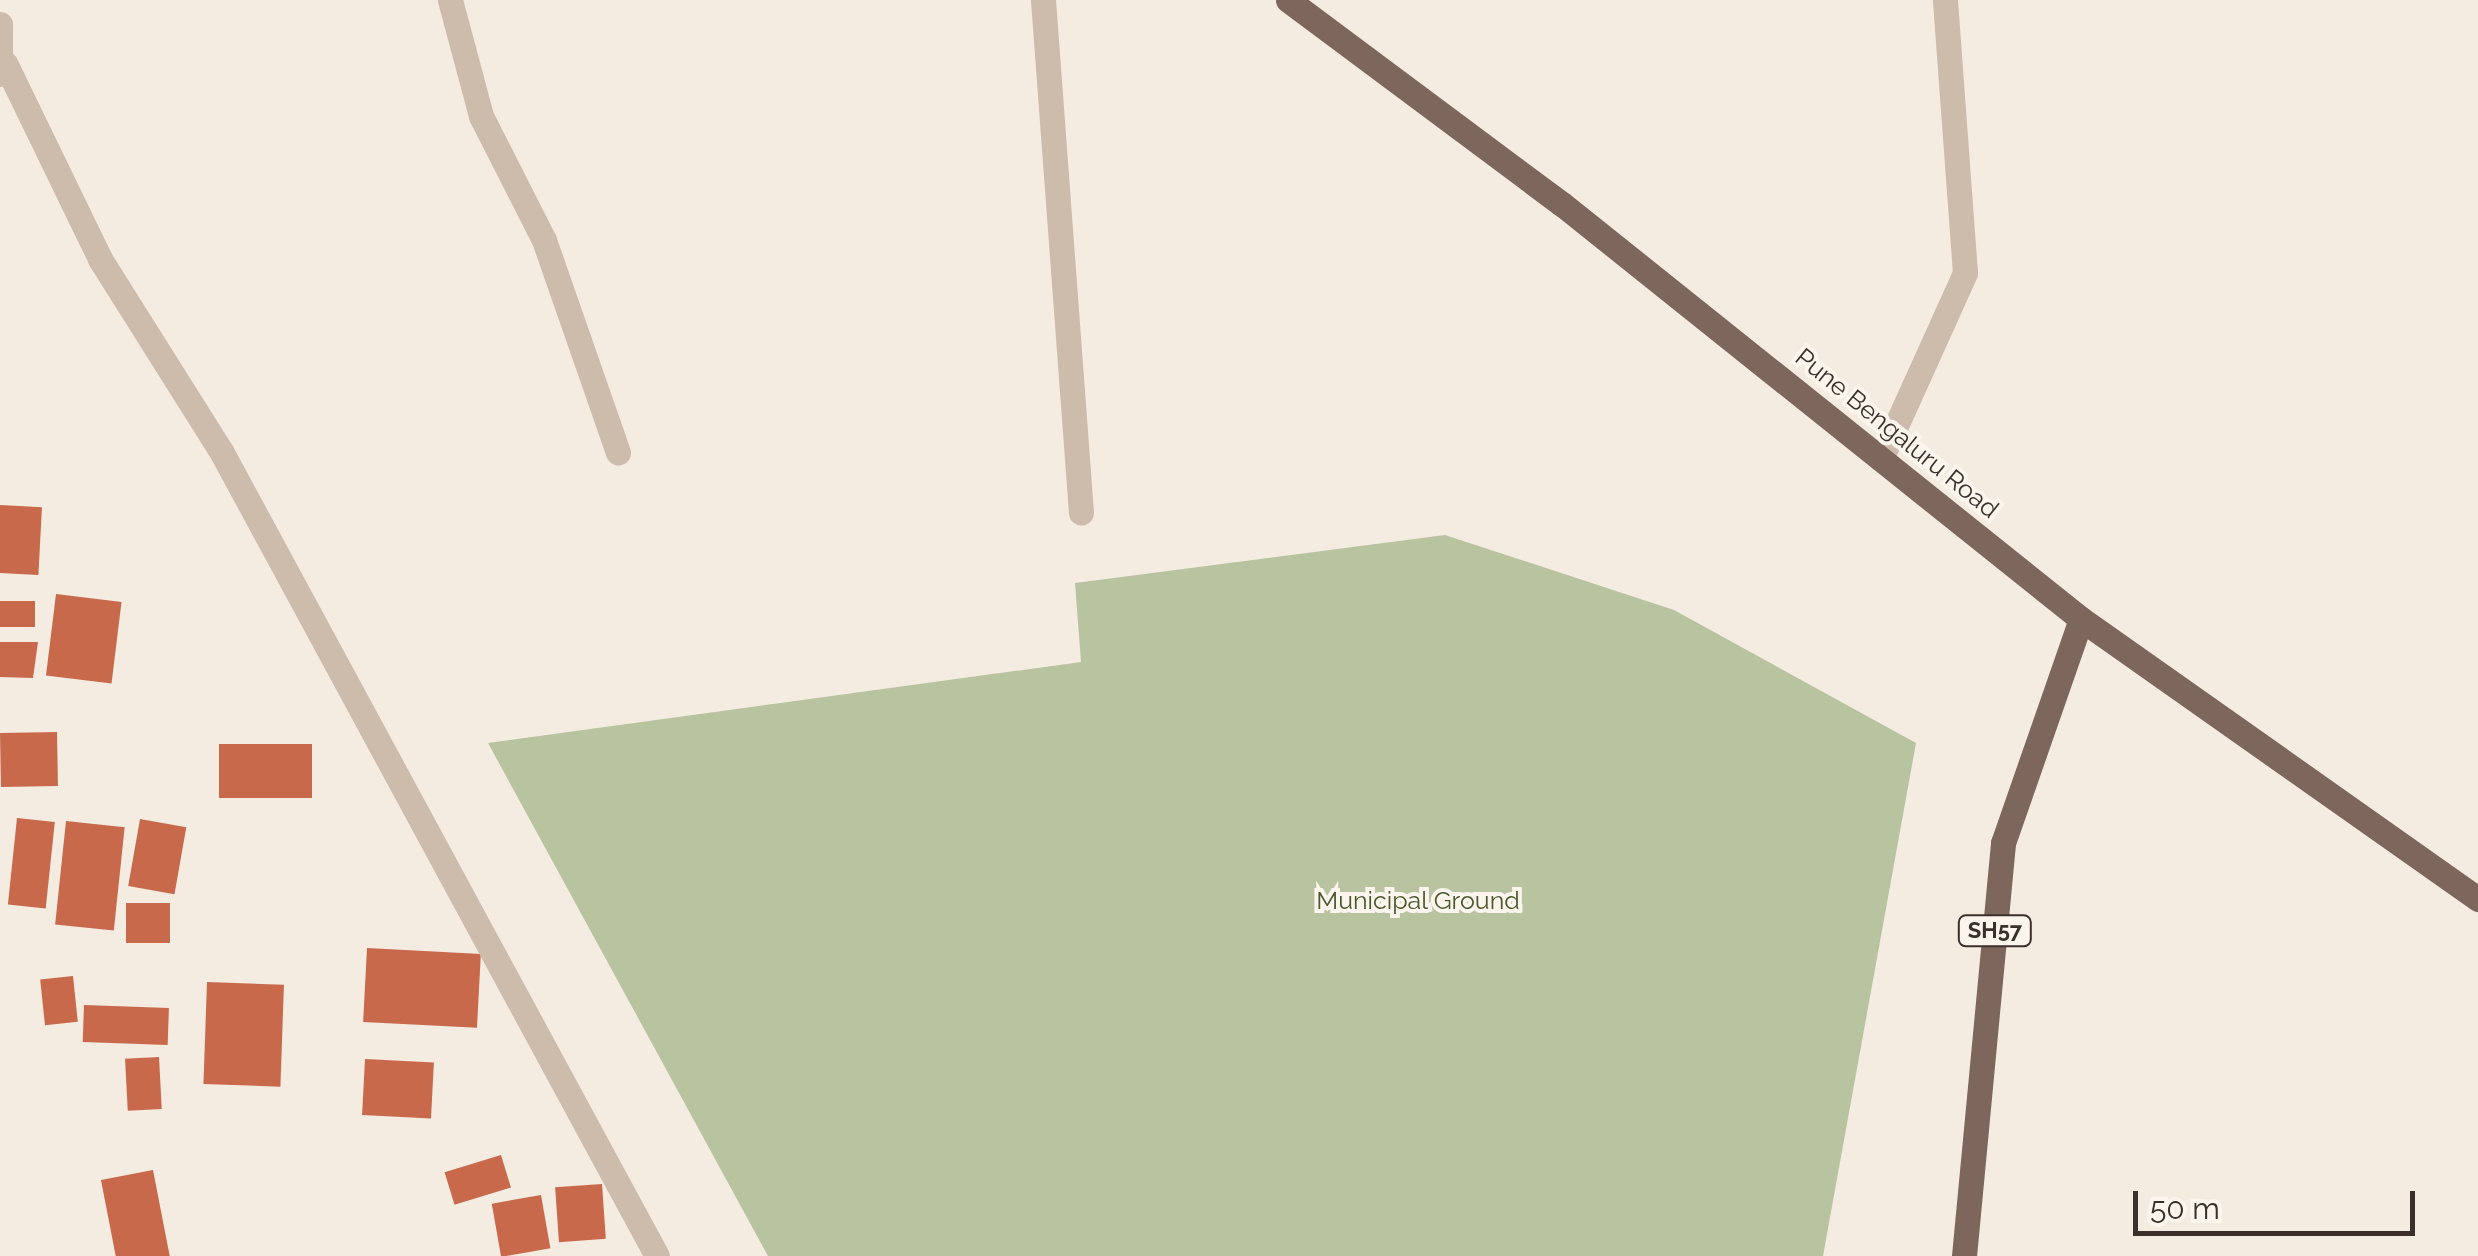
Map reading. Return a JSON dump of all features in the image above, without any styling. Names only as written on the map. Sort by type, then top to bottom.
[{"type":"main road","name":"Pune Bengaluru Road","points":[[1288,0],[1882,459],[2081,619],[2478,898]]},
{"type":"main road","name":"SH57","points":[[1964,1256],[2003,843],[2081,619]]},
{"type":"street","points":[[450,0],[482,116],[544,240],[618,453]]},
{"type":"street","points":[[1044,0],[1081,513]]},
{"type":"street","points":[[1882,459],[1965,273],[1945,0]]},
{"type":"street","points":[[0,24],[2,68],[100,259],[220,451],[657,1256]]},
{"type":"green space","name":"Municipal Ground","points":[[1445,535],[1674,610],[1916,743],[1823,1256],[768,1256],[488,743],[1081,662],[1075,583]]},
{"type":"building","points":[[0,505],[42,507],[38,575],[0,573]]},
{"type":"building","points":[[56,594],[122,602],[112,683],[46,675]]},
{"type":"building","points":[[0,601],[35,601],[35,627],[0,627]]},
{"type":"building","points":[[0,642],[38,642],[33,678],[0,677]]},
{"type":"building","points":[[57,732],[58,786],[1,787],[0,733]]},
{"type":"building","points":[[219,744],[312,744],[312,798],[219,798]]},
{"type":"building","points":[[17,818],[55,822],[46,908],[8,905]]},
{"type":"building","points":[[140,819],[186,827],[174,894],[128,886]]},
{"type":"building","points":[[66,821],[125,827],[114,931],[55,924]]},
{"type":"building","points":[[126,903],[170,903],[170,943],[126,943]]},
{"type":"building","points":[[367,948],[481,954],[477,1028],[363,1022]]},
{"type":"building","points":[[73,976],[78,1022],[45,1025],[40,979]]},
{"type":"building","points":[[207,982],[284,985],[280,1087],[203,1084]]},
{"type":"building","points":[[84,1005],[169,1008],[168,1045],[83,1042]]},
{"type":"building","points":[[159,1057],[162,1109],[128,1111],[125,1059]]},
{"type":"building","points":[[365,1059],[434,1063],[431,1119],[362,1115]]},
{"type":"building","points":[[501,1155],[511,1188],[455,1205],[445,1172]]},
{"type":"building","points":[[153,1170],[170,1256],[116,1256],[101,1180]]},
{"type":"building","points":[[602,1184],[606,1239],[559,1242],[555,1187]]},
{"type":"building","points":[[541,1195],[550,1248],[501,1256],[492,1204]]}]
